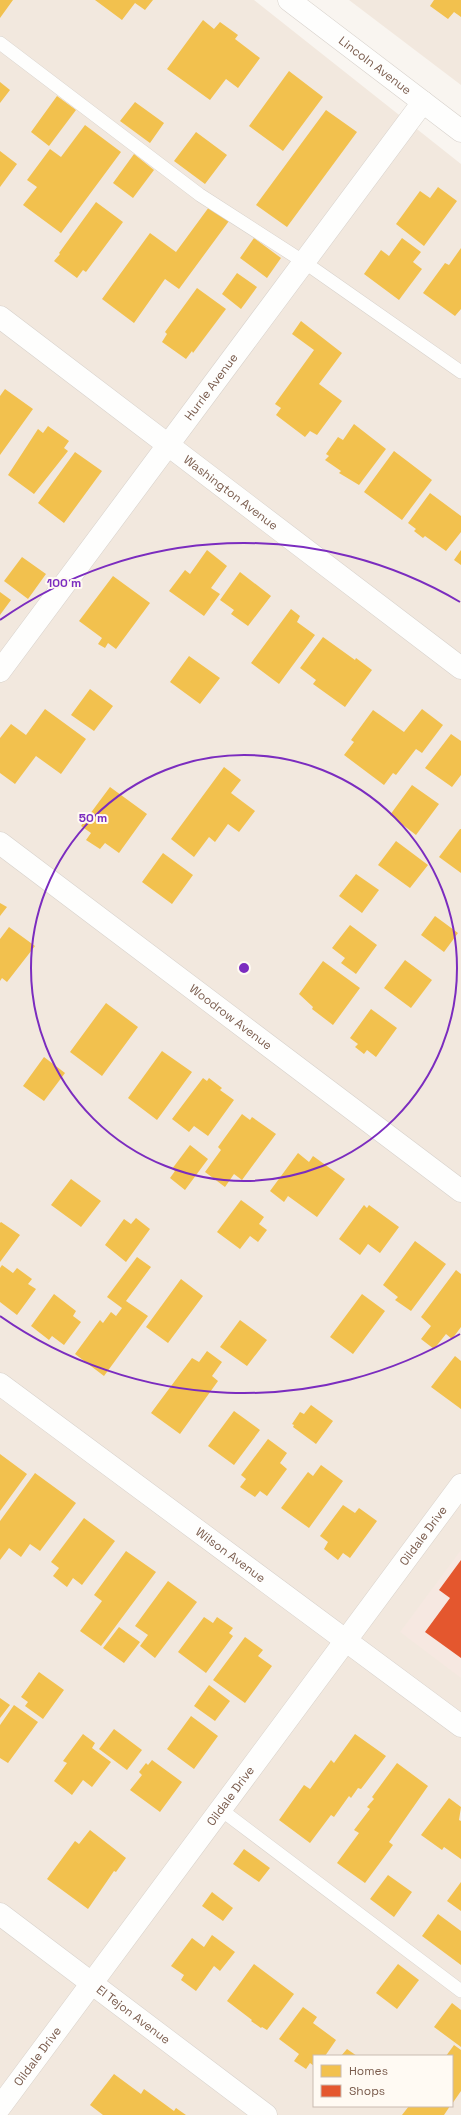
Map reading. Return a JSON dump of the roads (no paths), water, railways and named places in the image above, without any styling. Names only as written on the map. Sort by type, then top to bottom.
[{"type":"street","name":"Lincoln Avenue","points":[[289,0],[461,131]]},
{"type":"street","name":"Hurrle Avenue","points":[[0,671],[423,102]]},
{"type":"street","name":"Washington Avenue","points":[[0,317],[461,668]]},
{"type":"street","name":"Woodrow Avenue","points":[[0,843],[461,1191]]},
{"type":"street","name":"Wilson Avenue","points":[[0,1384],[461,1726]]},
{"type":"street","name":"Oildale Drive","points":[[0,2107],[461,1485]]},
{"type":"street","name":"El Tejon Avenue","points":[[0,1914],[266,2115]]},
{"type":"lane","points":[[0,43],[200,195],[304,262],[461,372]]},
{"type":"lane","points":[[220,1809],[461,1991]]}]
